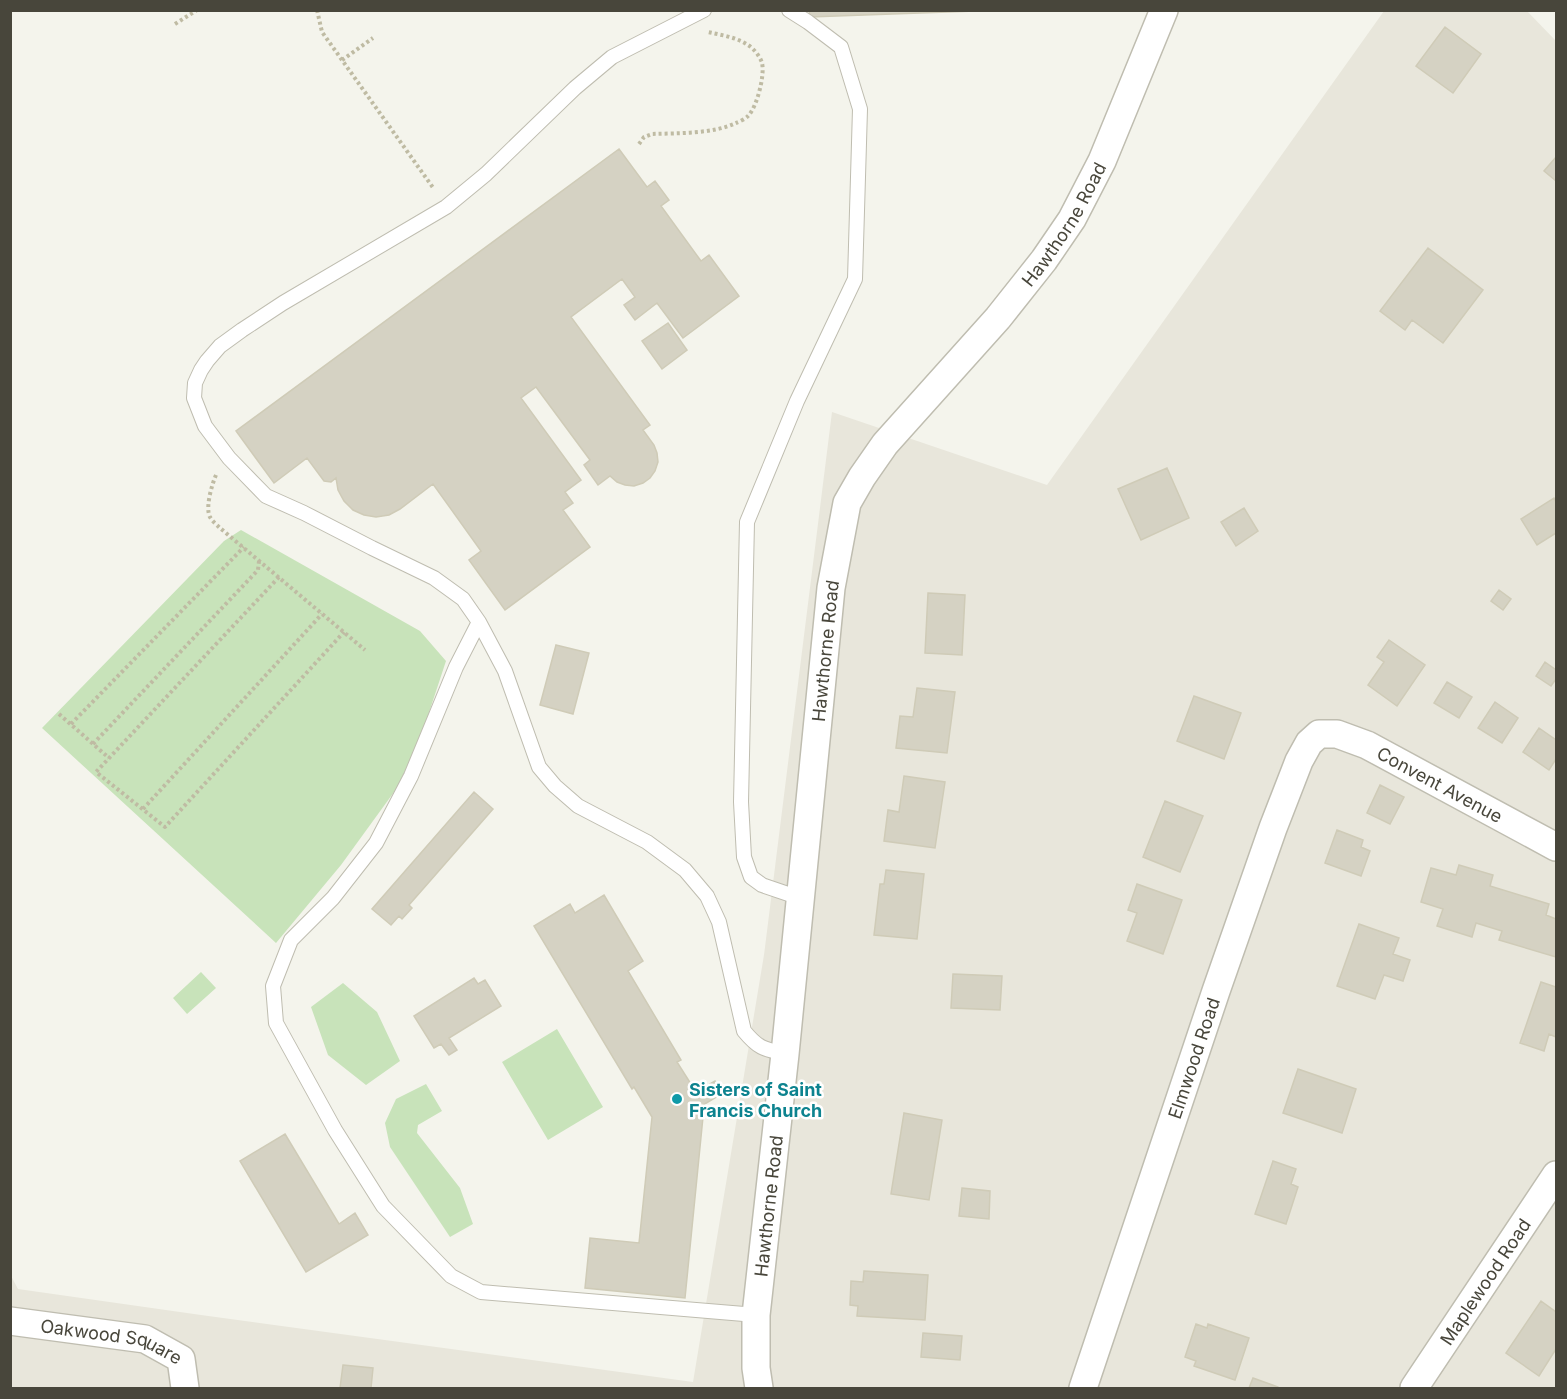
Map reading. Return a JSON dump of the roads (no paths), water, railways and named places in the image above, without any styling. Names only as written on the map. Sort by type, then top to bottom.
[{"type":"street","name":"Hawthorne Road","points":[[759,1389],[756,1368],[756,1315],[831,588],[847,503],[885,444],[998,318],[1044,260],[1072,219],[1102,161],[1164,10]]},
{"type":"street","name":"Convent Avenue","points":[[1319,734],[1337,734],[1367,745],[1557,847]]},
{"type":"street","name":"Elmwood Road","points":[[1083,1389],[1212,1002],[1273,828],[1299,761],[1309,743],[1319,734]]},
{"type":"street","name":"Maplewood Road","points":[[1414,1389],[1557,1175]]},
{"type":"street","name":"Oakwood Square","points":[[10,1321],[145,1339],[181,1359],[185,1389]]},
{"type":"lane","points":[[704,10],[612,57],[575,88],[486,174],[446,207],[274,308],[220,346],[201,370],[195,383],[194,398],[205,426],[230,458],[266,496],[434,578],[463,599],[479,622],[505,671],[539,767],[555,786],[578,806],[647,842],[685,870],[707,896],[719,922],[744,1031],[755,1045],[765,1050],[784,1054]]},
{"type":"lane","points":[[789,10],[841,47],[860,109],[855,279],[797,401],[747,522],[741,802],[744,857],[751,877],[762,885],[800,898]]},
{"type":"lane","points":[[479,622],[456,667],[411,776],[376,843],[333,898],[291,940],[273,986],[276,1023],[335,1130],[383,1206],[451,1276],[481,1292],[756,1315]]},
{"type":"place","name":"Sisters of Saint Francis Church","points":[[677,1099]]}]
